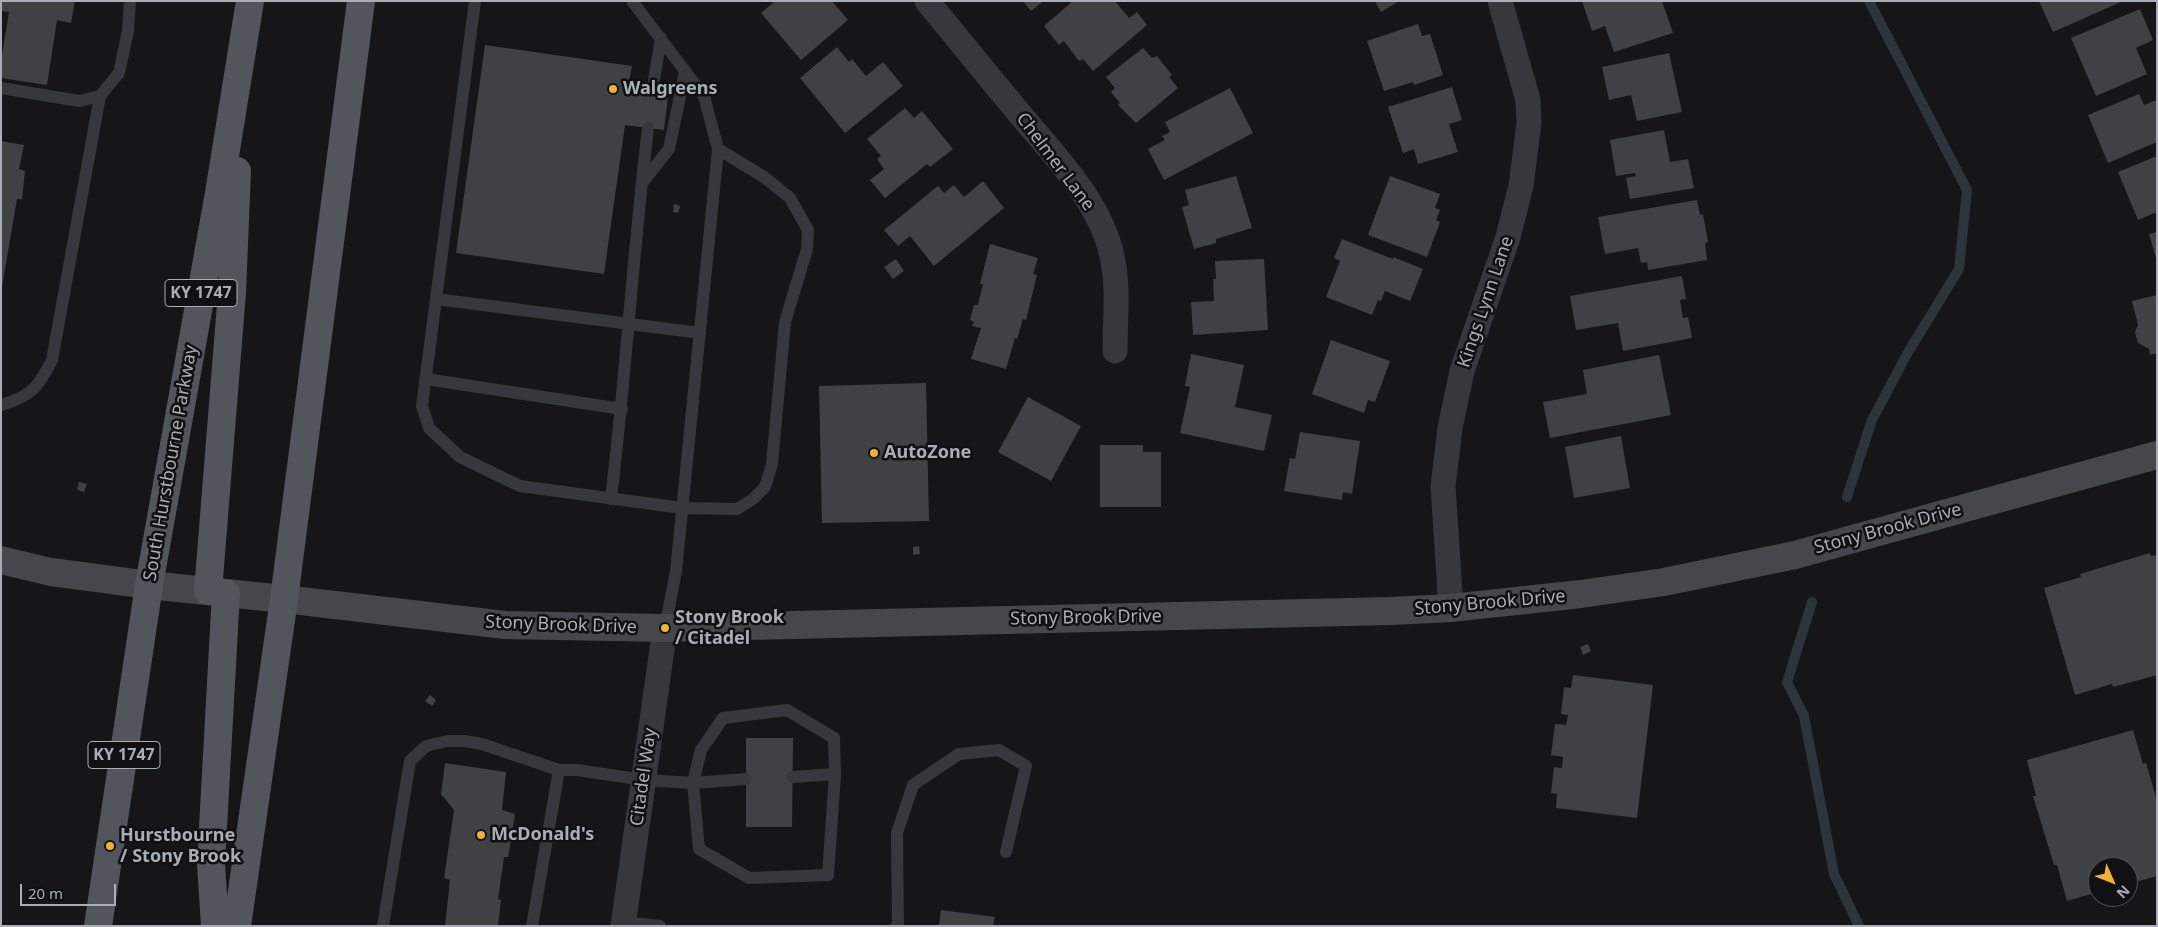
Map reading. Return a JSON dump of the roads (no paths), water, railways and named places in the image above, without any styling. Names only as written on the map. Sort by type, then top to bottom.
[{"type":"main road","name":"South Hurstbourne Parkway","points":[[98,926],[149,585],[250,1]]},
{"type":"main road","points":[[237,926],[284,599],[361,1]]},
{"type":"main road","points":[[215,926],[211,863],[217,592],[242,54]]},
{"type":"street","name":"Chelmer Lane","points":[[927,1],[1052,153],[1083,194],[1100,224],[1112,255],[1116,286],[1115,351]]},
{"type":"street","name":"Kings Lynn Lane","points":[[1451,608],[1443,486],[1450,428],[1462,372],[1508,237],[1521,186],[1529,123],[1528,100],[1500,1]]},
{"type":"street","name":"Stony Brook Drive","points":[[1,560],[52,572],[149,585],[505,625],[665,628],[1391,611],[1451,608],[1608,591],[1664,582],[1795,555],[2157,455]]},
{"type":"street","name":"Citadel Way","points":[[623,924],[665,628]]},
{"type":"lane","points":[[1,406],[20,399],[40,383],[52,360],[100,96],[119,73],[128,31],[130,1]]},
{"type":"lane","points":[[475,1],[422,406],[429,428],[460,457],[520,486],[682,508],[737,509],[754,499],[765,487],[772,464],[785,322],[807,248],[808,230],[790,198],[764,177],[718,149]]},
{"type":"lane","points":[[632,1],[704,96],[718,149],[676,571],[665,628]]},
{"type":"lane","points":[[653,86],[661,38]]},
{"type":"lane","points":[[642,183],[669,149],[685,72]]},
{"type":"lane","points":[[1,88],[79,102],[100,96]]},
{"type":"lane","points":[[611,498],[622,409],[648,128]]},
{"type":"lane","points":[[436,299],[700,333]]},
{"type":"lane","points":[[426,379],[622,409]]},
{"type":"lane","points":[[787,710],[834,738],[835,774],[828,875],[749,878],[699,849],[693,783],[701,750],[723,718],[787,710]]},
{"type":"lane","points":[[383,926],[410,761],[426,746],[447,741],[482,744],[559,770],[577,770],[644,780],[693,783],[746,779]]},
{"type":"lane","points":[[896,926],[898,924],[898,833],[913,786],[959,754],[999,750],[1026,766],[1006,852]]},
{"type":"lane","points":[[532,926],[559,770]]},
{"type":"lane","points":[[792,777],[835,774]]},
{"type":"lane","points":[[623,924],[660,926]]},
{"type":"waterway","points":[[1847,497],[1872,420],[1907,354],[1959,269],[1967,190],[1869,1]]},
{"type":"waterway","points":[[1812,602],[1787,682],[1804,716],[1834,874],[1859,926]]},
{"type":"place","name":"Walgreens","points":[[613,89]]},
{"type":"place","name":"AutoZone","points":[[874,453]]},
{"type":"place","name":"Stony Brook / Citadel","points":[[665,628]]},
{"type":"place","name":"McDonald's","points":[[481,835]]},
{"type":"place","name":"Hurstbourne / Stony Brook","points":[[110,846]]}]
